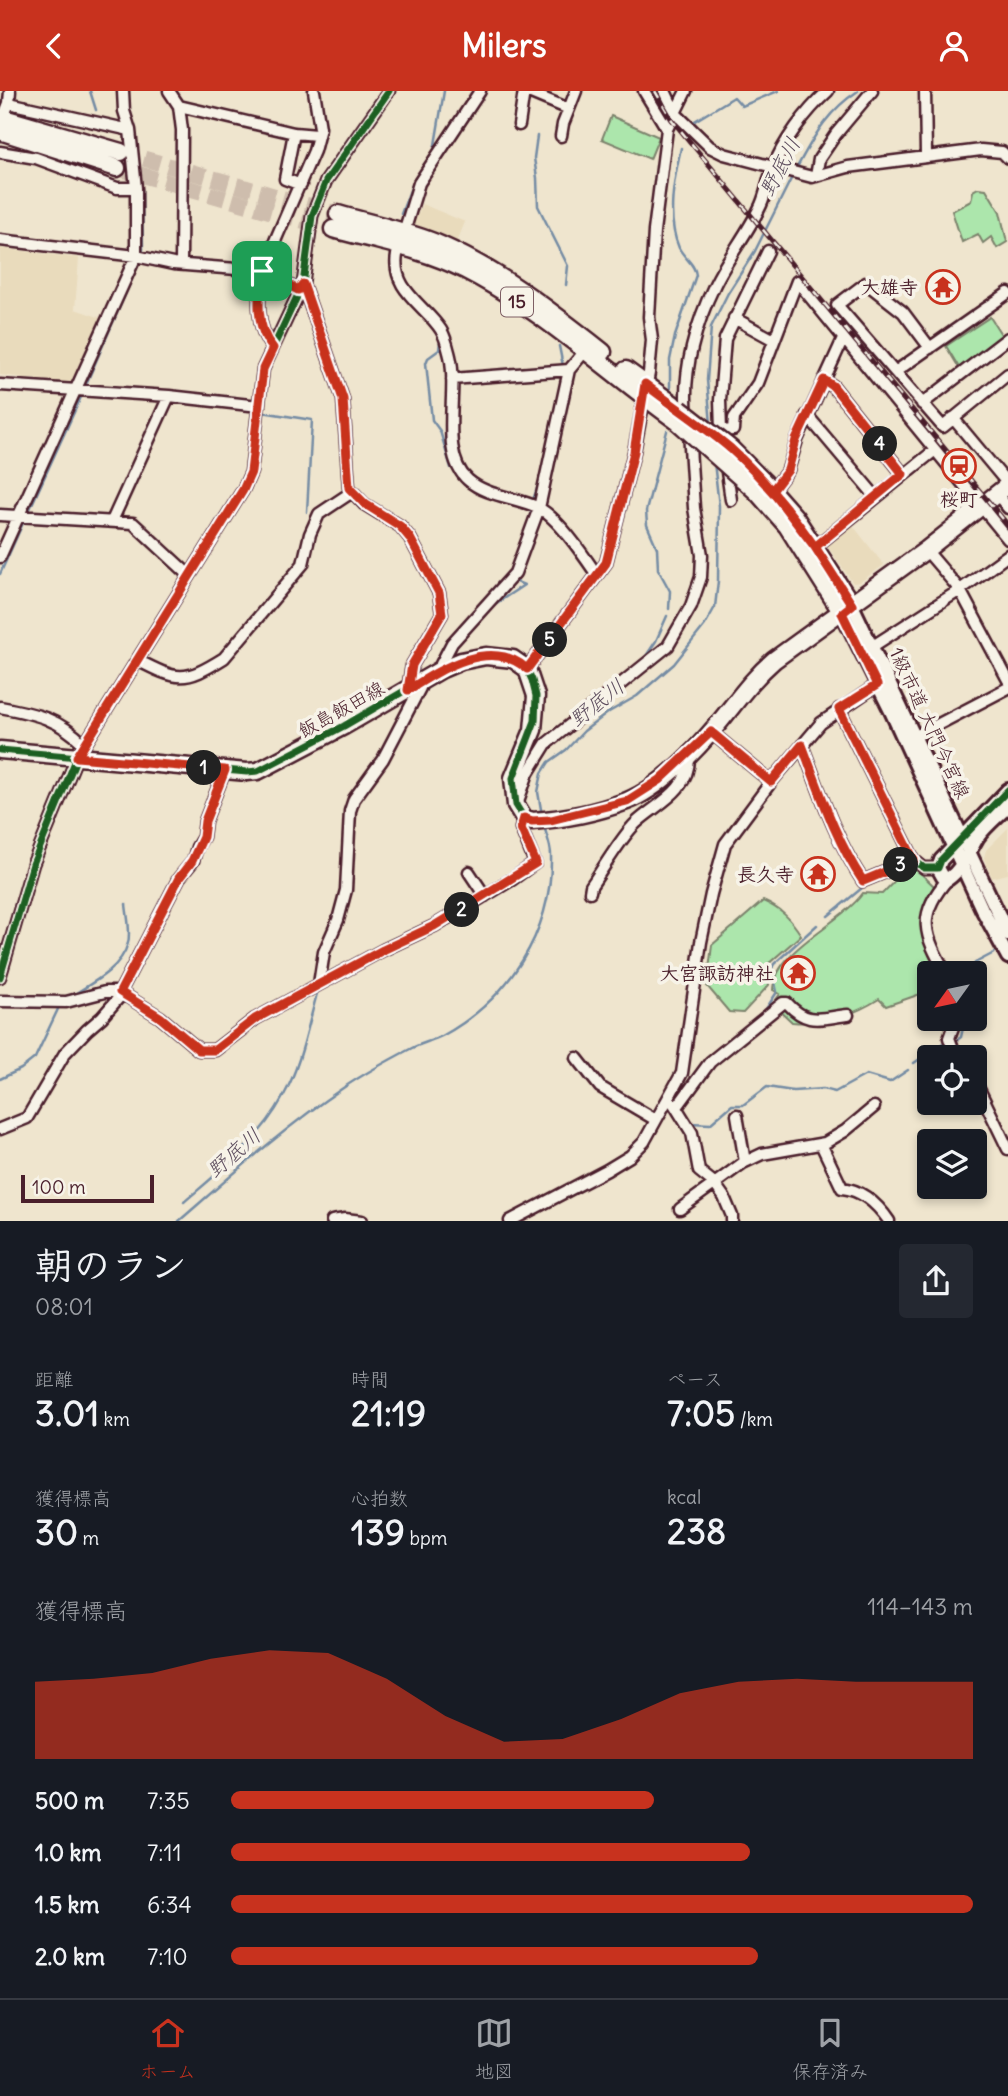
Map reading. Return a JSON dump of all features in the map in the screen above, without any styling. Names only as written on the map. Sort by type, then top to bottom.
[{"type":"main road","points":[[3,117],[119,160]]},
{"type":"main road","name":"15","points":[[335,222],[401,240],[438,244],[499,275],[645,391]]},
{"type":"main road","name":"15","points":[[401,240],[464,269],[501,290],[679,415],[765,489],[815,547],[847,609]]},
{"type":"main road","points":[[527,669],[536,696],[536,711],[533,730],[513,778],[524,815],[551,820],[627,801],[660,780],[688,755],[711,732],[754,677],[774,660],[926,550],[1004,488]]},
{"type":"main road","name":"15","points":[[765,489],[787,527],[847,609]]},
{"type":"main road","name":"飯島飯田線","points":[[0,750],[81,751],[225,770],[258,771],[461,661],[486,656],[513,659],[527,669]]},
{"type":"street","points":[[10,91],[3,117],[130,130]]},
{"type":"street","points":[[0,557],[136,256],[136,188],[123,91]]},
{"type":"street","points":[[169,91],[179,106],[183,150],[181,264]]},
{"type":"street","points":[[273,348],[267,338],[258,296],[262,271],[314,151],[320,128],[314,91]]},
{"type":"street","points":[[0,977],[33,864],[81,751],[243,490],[251,472],[263,369],[301,287],[312,216],[326,181],[389,91]]},
{"type":"street","points":[[480,91],[419,183],[401,240],[396,265],[398,278],[406,292],[441,330],[451,361],[451,429],[456,466],[468,480],[480,487],[539,508],[572,540],[597,575]]},
{"type":"street","points":[[519,125],[525,91],[569,109]]},
{"type":"street","points":[[561,136],[576,91]]},
{"type":"street","points":[[644,91],[667,129]]},
{"type":"street","points":[[665,91],[676,114],[710,147],[724,154],[811,176],[848,167],[926,155],[981,150],[1002,152],[1008,158]]},
{"type":"street","points":[[527,669],[606,563],[634,452],[649,373],[654,231],[667,129],[685,91]]},
{"type":"street","points":[[0,1001],[66,1002],[104,992],[121,993],[160,1017],[199,1050],[215,1050],[255,1019],[383,950],[434,926],[485,897],[536,863],[521,828],[524,815],[522,795],[528,773],[545,744],[668,646],[691,606],[701,577],[702,555],[694,509],[693,463],[685,401],[692,348],[715,285],[762,204],[778,169],[782,149],[814,103],[828,91]]},
{"type":"street","points":[[811,176],[836,134],[872,91]]},
{"type":"street","points":[[925,91],[926,155]]},
{"type":"street","points":[[179,106],[294,133],[317,135]]},
{"type":"street","points":[[294,133],[285,179],[301,185]]},
{"type":"street","points":[[0,152],[36,158],[117,188],[136,188]]},
{"type":"street","points":[[0,240],[181,264],[262,271],[301,287],[343,399],[349,488],[365,504],[400,526],[410,538],[439,593],[442,614],[412,665],[414,686],[420,688],[383,759],[354,799],[346,889],[338,920],[324,952],[319,984]]},
{"type":"street","points":[[731,500],[721,431],[720,400],[725,339],[768,251]]},
{"type":"street","points":[[721,431],[733,430],[734,418],[758,383],[797,281],[1008,538]]},
{"type":"street","points":[[930,348],[902,312],[866,283],[837,305],[943,427],[1008,374]]},
{"type":"street","points":[[895,372],[1008,293]]},
{"type":"street","points":[[734,318],[774,340]]},
{"type":"street","points":[[922,404],[1008,338]]},
{"type":"street","points":[[765,489],[788,470],[796,440],[843,339]]},
{"type":"street","points":[[442,669],[441,664],[452,643],[515,573],[539,508],[569,370],[585,351]]},
{"type":"street","points":[[452,379],[569,370]]},
{"type":"street","points":[[824,380],[833,386],[903,474]]},
{"type":"street","points":[[0,385],[169,396],[259,406]]},
{"type":"street","points":[[112,521],[169,396]]},
{"type":"street","points":[[807,415],[876,497]]},
{"type":"street","points":[[953,418],[1004,488],[1008,508]]},
{"type":"street","points":[[815,547],[935,450]]},
{"type":"street","points":[[137,660],[168,676],[181,678],[208,668],[224,658],[303,564],[310,534],[320,514],[352,492]]},
{"type":"street","points":[[0,515],[133,523],[189,575]]},
{"type":"street","points":[[926,550],[960,590],[1008,680]]},
{"type":"street","points":[[873,646],[960,590],[1008,555]]},
{"type":"street","points":[[847,609],[877,685],[958,843]]},
{"type":"street","name":"1級市道 大門今宮線","points":[[847,609],[873,646],[916,736],[958,843],[1008,934]]},
{"type":"street","points":[[510,1221],[621,1163],[643,1142],[682,1073],[704,927],[725,844],[771,782],[821,723],[877,685]]},
{"type":"street","points":[[916,736],[1008,688]]},
{"type":"street","points":[[0,707],[34,713],[67,727],[81,751]]},
{"type":"street","points":[[839,709],[914,860],[924,868],[938,868]]},
{"type":"street","points":[[711,732],[771,782]]},
{"type":"street","points":[[802,745],[829,817],[863,881],[914,860]]},
{"type":"street","points":[[590,892],[591,886],[635,824],[670,799],[685,775],[688,755]]},
{"type":"street","points":[[0,1129],[27,1118],[65,1053],[102,1017],[121,993],[179,878],[192,861],[203,837],[205,821],[225,770]]},
{"type":"street","points":[[948,879],[943,877],[938,868],[941,860],[1008,790]]},
{"type":"street","points":[[939,961],[929,944],[926,927],[929,909],[937,892],[966,859],[977,837],[1008,806]]},
{"type":"street","points":[[966,859],[1008,957]]},
{"type":"street","points":[[470,872],[485,897]]},
{"type":"street","points":[[677,1107],[710,1062],[783,1003],[787,1003],[799,1016],[807,1019],[848,1015]]},
{"type":"street","points":[[577,1058],[600,1087],[656,1120]]},
{"type":"street","points":[[669,1098],[692,1133],[699,1171],[714,1183],[724,1197],[732,1221]]},
{"type":"street","points":[[987,1106],[1008,1149]]},
{"type":"street","points":[[680,1209],[745,1162],[762,1154],[821,1144],[845,1131],[874,1107]]},
{"type":"street","points":[[737,1115],[745,1162]]},
{"type":"street","points":[[821,1144],[842,1188],[853,1189],[880,1208],[889,1221]]},
{"type":"street","points":[[332,1221],[362,1221]]},
{"type":"shaded area","points":[[422,204],[465,222],[457,242],[414,224]]},
{"type":"shaded area","points":[[0,248],[79,258],[75,309],[110,321],[75,384],[0,375]]},
{"type":"shaded area","points":[[851,523],[884,565],[860,582],[853,583],[826,544]]},
{"type":"shaded area","points":[[1008,828],[1008,874],[992,878],[984,858],[986,850]]},
{"type":"green space","points":[[611,116],[659,137],[650,159],[602,139]]},
{"type":"green space","points":[[978,188],[986,189],[1000,212],[1007,242],[997,248],[991,237],[983,243],[978,234],[962,242],[952,211],[971,201],[973,191]]},
{"type":"green space","points":[[990,317],[1004,339],[961,371],[946,346]]},
{"type":"green space","points":[[911,864],[936,888],[923,922],[933,961],[917,961],[917,995],[886,1006],[879,999],[848,1015],[826,1021],[792,1022],[773,1004],[780,994],[773,990],[777,975],[785,962],[863,893],[882,894]]},
{"type":"green space","points":[[763,901],[785,915],[801,935],[766,966],[769,985],[743,1013],[729,1012],[707,986],[712,945]]},
{"type":"waterway","points":[[90,91],[96,110]]},
{"type":"waterway","points":[[401,214],[412,185],[434,151],[444,91]]},
{"type":"waterway","points":[[693,122],[734,97],[742,106],[778,91]]},
{"type":"waterway","name":"野底川","points":[[796,169],[829,116],[858,91]]},
{"type":"waterway","points":[[527,112],[528,96]]},
{"type":"waterway","points":[[537,136],[534,158],[538,206],[568,266],[566,285]]},
{"type":"waterway","points":[[670,390],[670,360],[675,336],[696,275],[679,248],[673,224],[674,185],[681,148]]},
{"type":"waterway","points":[[138,163],[142,189],[143,250]]},
{"type":"waterway","name":"野底川","points":[[711,424],[707,380],[711,327],[728,293],[755,251],[793,175]]},
{"type":"waterway","points":[[86,384],[140,261]]},
{"type":"waterway","points":[[440,342],[439,350],[428,358],[426,363],[432,420],[440,431],[451,468]]},
{"type":"waterway","points":[[559,346],[563,366]]},
{"type":"waterway","points":[[559,394],[562,376]]},
{"type":"waterway","points":[[28,513],[81,397]]},
{"type":"waterway","points":[[262,412],[312,420],[307,512]]},
{"type":"waterway","points":[[667,431],[646,511],[647,525],[657,548],[658,569],[670,591],[669,609]]},
{"type":"waterway","name":"野底川","points":[[542,815],[538,792],[542,773],[549,762],[566,750],[584,731],[637,696],[674,664],[705,625],[715,607],[719,506],[714,462]]},
{"type":"waterway","points":[[533,500],[540,480]]},
{"type":"waterway","points":[[527,526],[532,509]]},
{"type":"waterway","points":[[0,574],[23,523]]},
{"type":"waterway","points":[[489,608],[524,585],[512,580]]},
{"type":"waterway","points":[[642,662],[656,641],[667,616]]},
{"type":"waterway","name":"野底川","points":[[179,1221],[321,1103],[377,1067],[442,1036],[466,1021],[506,983],[535,937],[544,911],[550,883],[551,855],[544,825]]},
{"type":"waterway","points":[[828,916],[862,888]]},
{"type":"waterway","points":[[71,996],[105,974],[124,952],[129,934],[126,904]]},
{"type":"waterway","points":[[766,1009],[777,992],[772,968],[774,964],[817,925]]},
{"type":"waterway","points":[[979,961],[994,953]]},
{"type":"waterway","points":[[184,1202],[238,1154],[274,1113],[295,1072],[318,990]]},
{"type":"waterway","points":[[0,1079],[21,1069],[35,1058],[59,1007]]},
{"type":"waterway","points":[[956,1041],[962,1031]]},
{"type":"waterway","points":[[914,1063],[946,1041]]},
{"type":"waterway","points":[[691,1123],[710,1124],[732,1105],[743,1105],[767,1087],[793,1091],[823,1089],[835,1092],[866,1075],[890,1082],[908,1070]]},
{"type":"tunnel","points":[[121,152],[338,214]]},
{"type":"tunnel","points":[[117,168],[333,229]]},
{"type":"railway","points":[[655,91],[672,120],[1008,525]]},
{"type":"cycle path","points":[[0,977],[33,864],[77,757],[243,490],[251,472],[263,369],[303,284],[312,216],[326,181],[389,91]]},
{"type":"cycle path","points":[[0,750],[258,771],[344,726],[442,669],[461,661],[486,656],[513,659],[527,669],[532,680],[536,696],[535,721],[513,778],[516,805],[524,818],[532,821],[564,817],[627,801],[660,780],[711,732],[771,782],[802,745],[836,832],[863,881],[914,860],[924,868],[938,868],[941,860],[1008,790]]},
{"type":"place","name":"大雄寺","points":[[943,287]]},
{"type":"place","name":"桜町","points":[[959,466]]},
{"type":"place","name":"長久寺","points":[[818,874]]},
{"type":"place","name":"大宮諏訪神社","points":[[798,973]]},
{"type":"route","points":[[262,271],[259,310],[262,325],[273,348],[263,369],[251,472],[243,490],[77,757],[225,770],[205,821],[203,837],[192,861],[179,878],[120,992],[160,1017],[199,1050],[215,1050],[255,1019],[383,950],[434,926],[485,897],[536,863],[521,828],[524,818],[532,821],[551,820],[627,801],[660,780],[711,732],[771,782],[802,745],[829,817],[863,881],[914,860],[839,709],[877,685],[842,613],[852,605],[795,517],[772,491],[788,470],[796,440],[824,380],[833,386],[903,474],[815,547],[795,517],[748,465],[730,448],[645,384],[634,452],[606,563],[557,631],[527,669],[513,659],[486,656],[461,661],[442,669],[408,690],[412,665],[442,614],[439,593],[410,538],[400,526],[365,504],[349,488],[343,399],[303,284],[298,290],[262,271]]}]
